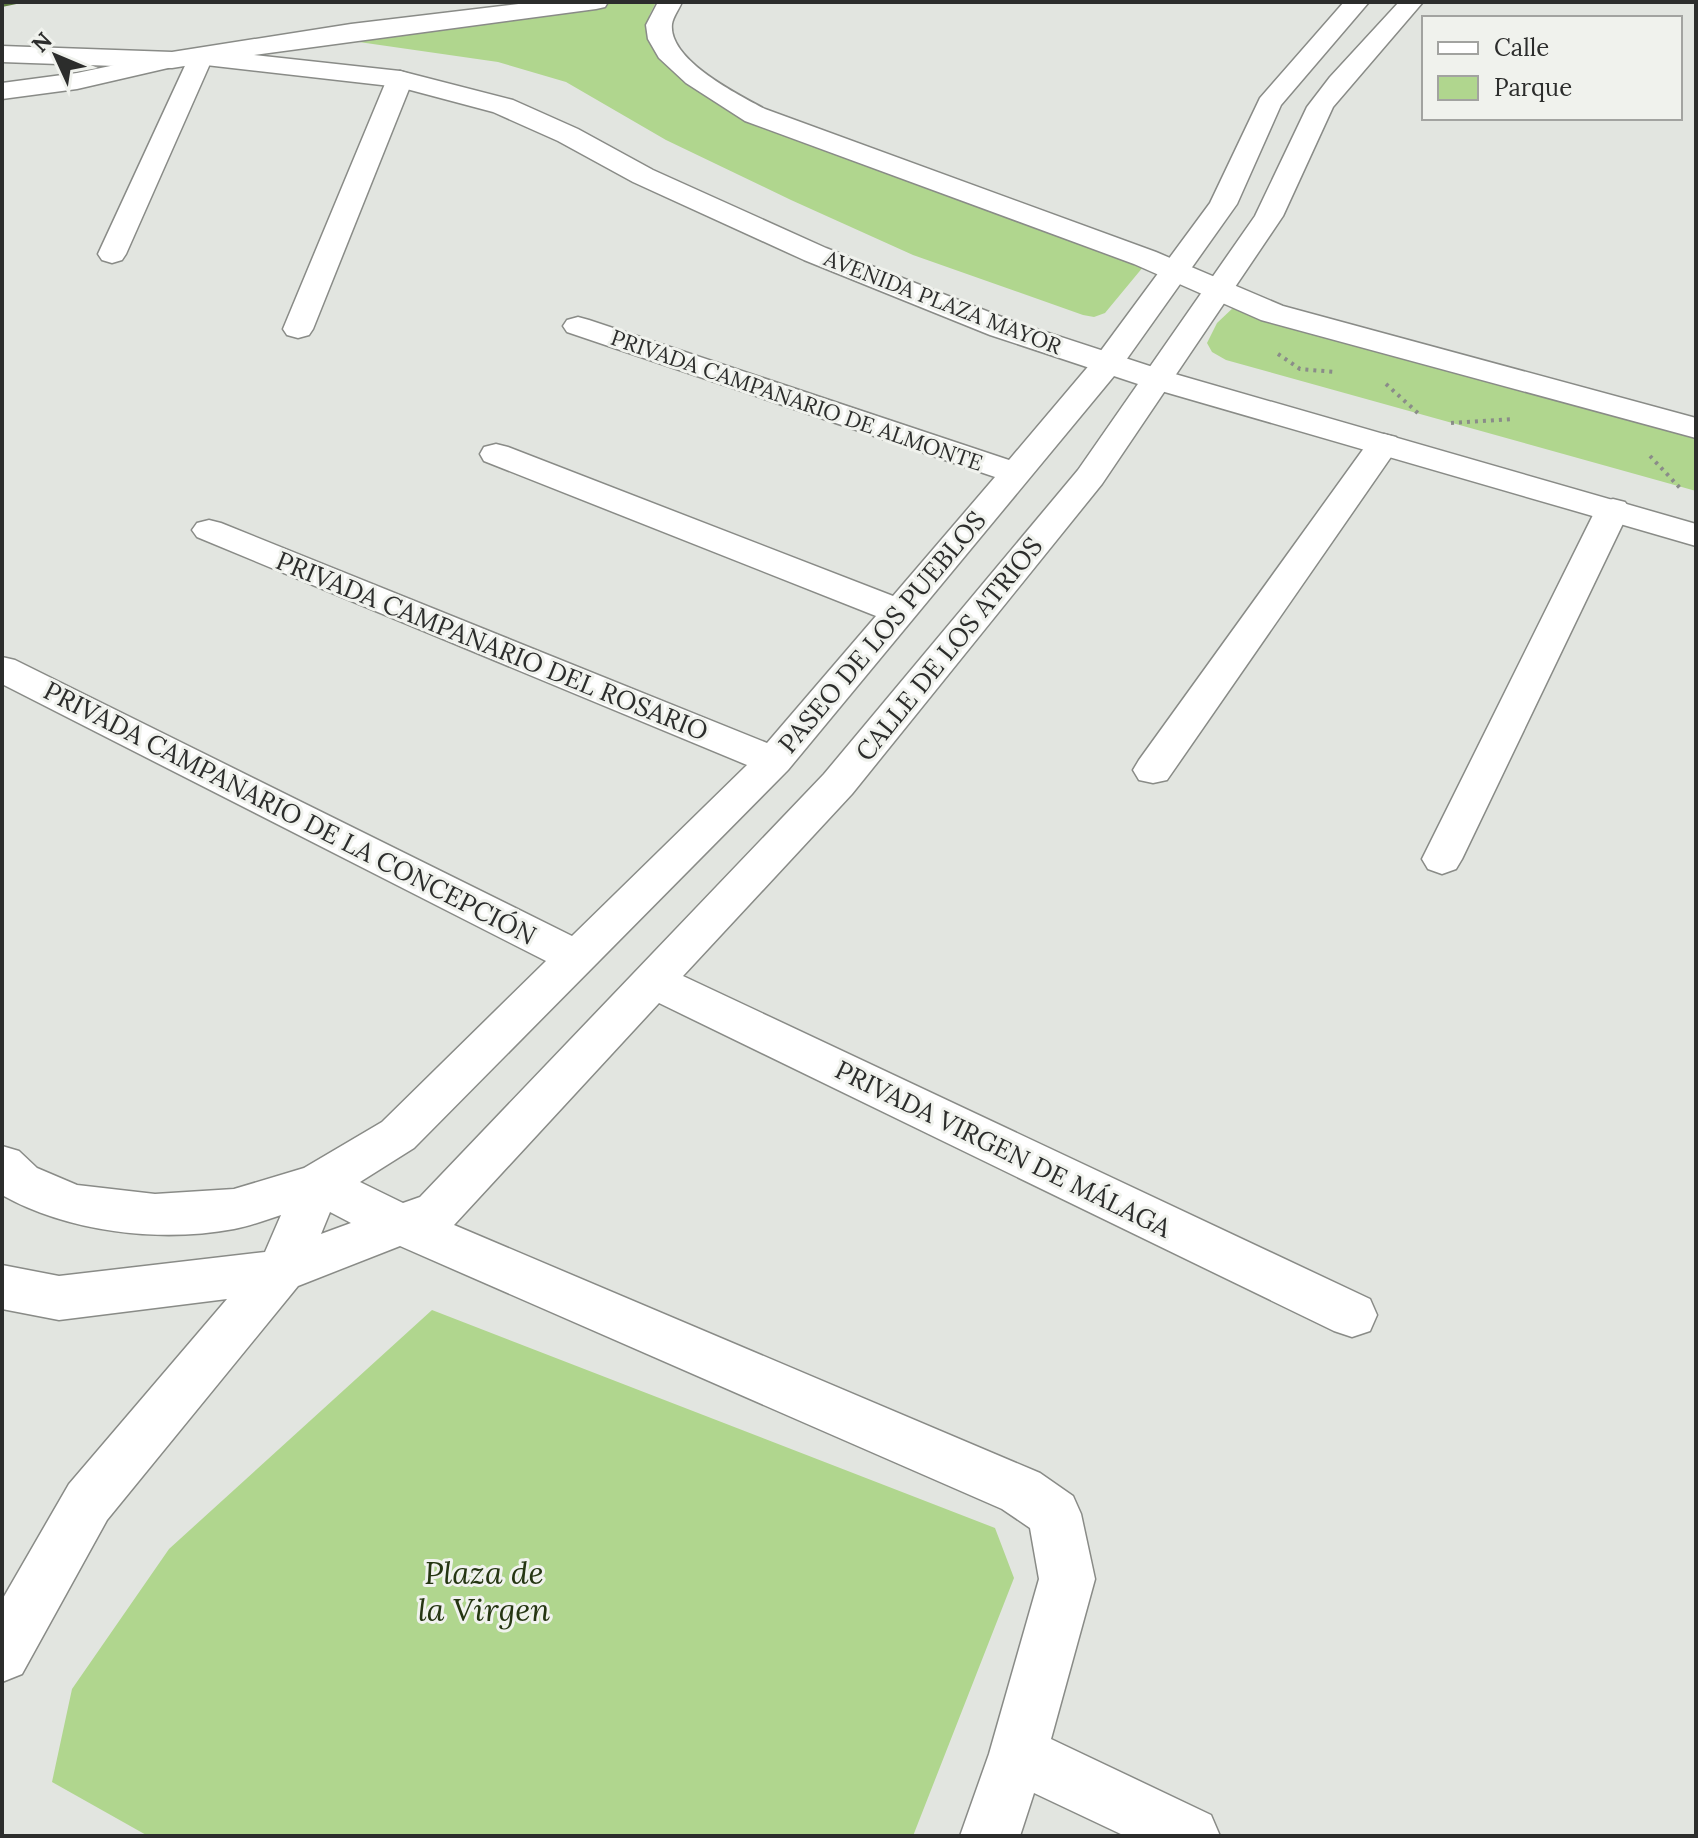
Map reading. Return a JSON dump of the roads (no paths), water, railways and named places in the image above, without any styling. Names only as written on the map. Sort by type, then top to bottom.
[{"type":"street","points":[[2,91],[77,81],[351,32],[596,2]]},
{"type":"street","points":[[670,2],[659,25],[664,47],[713,92],[755,115],[1174,270],[1217,292],[1272,313],[1696,428]]},
{"type":"street","name":"PASEO DE LOS PUEBLOS","points":[[2,1165],[20,1182],[73,1205],[155,1214],[234,1209],[318,1184],[398,1135],[774,761],[1108,363],[1223,204],[1269,103],[1357,2]]},
{"type":"street","name":"CALLE DE LOS ATRIOS","points":[[2,1287],[59,1298],[281,1271],[437,1211],[838,784],[1090,477],[1269,216],[1287,184],[1311,122],[1328,95],[1393,27],[1411,2]]},
{"type":"street","points":[[2,54],[187,59]]},
{"type":"street","points":[[112,254],[187,59]]},
{"type":"street","name":"AVENIDA PLAZA MAYOR","points":[[187,59],[400,79],[503,106],[568,135],[643,176],[815,254],[1001,328],[1156,379],[1696,535]]},
{"type":"street","points":[[298,329],[400,79]]},
{"type":"street","name":"PRIVADA CAMPANARIO DE ALMONTE","points":[[578,326],[1016,473]]},
{"type":"street","points":[[1153,770],[1384,444]]},
{"type":"street","points":[[496,454],[900,612]]},
{"type":"street","points":[[1442,859],[1613,509]]},
{"type":"street","name":"PRIVADA CAMPANARIO DEL ROSARIO","points":[[209,530],[774,761]]},
{"type":"street","name":"PRIVADA CAMPANARIO DE LA CONCEPCIÓN","points":[[2,669],[578,958]]},
{"type":"street","name":"PRIVADA VIRGEN DE MÁLAGA","points":[[655,982],[1352,1315]]},
{"type":"street","points":[[2,1654],[88,1502],[281,1271],[318,1184],[402,1225],[1021,1491],[1054,1514],[1067,1579],[1018,1754],[990,1836]]},
{"type":"street","points":[[1018,1754],[1190,1836]]},
{"type":"waterway","points":[[2,4],[21,2]]},
{"type":"park label","name":"Plaza de la Virgen","points":[[484,1592]]}]
